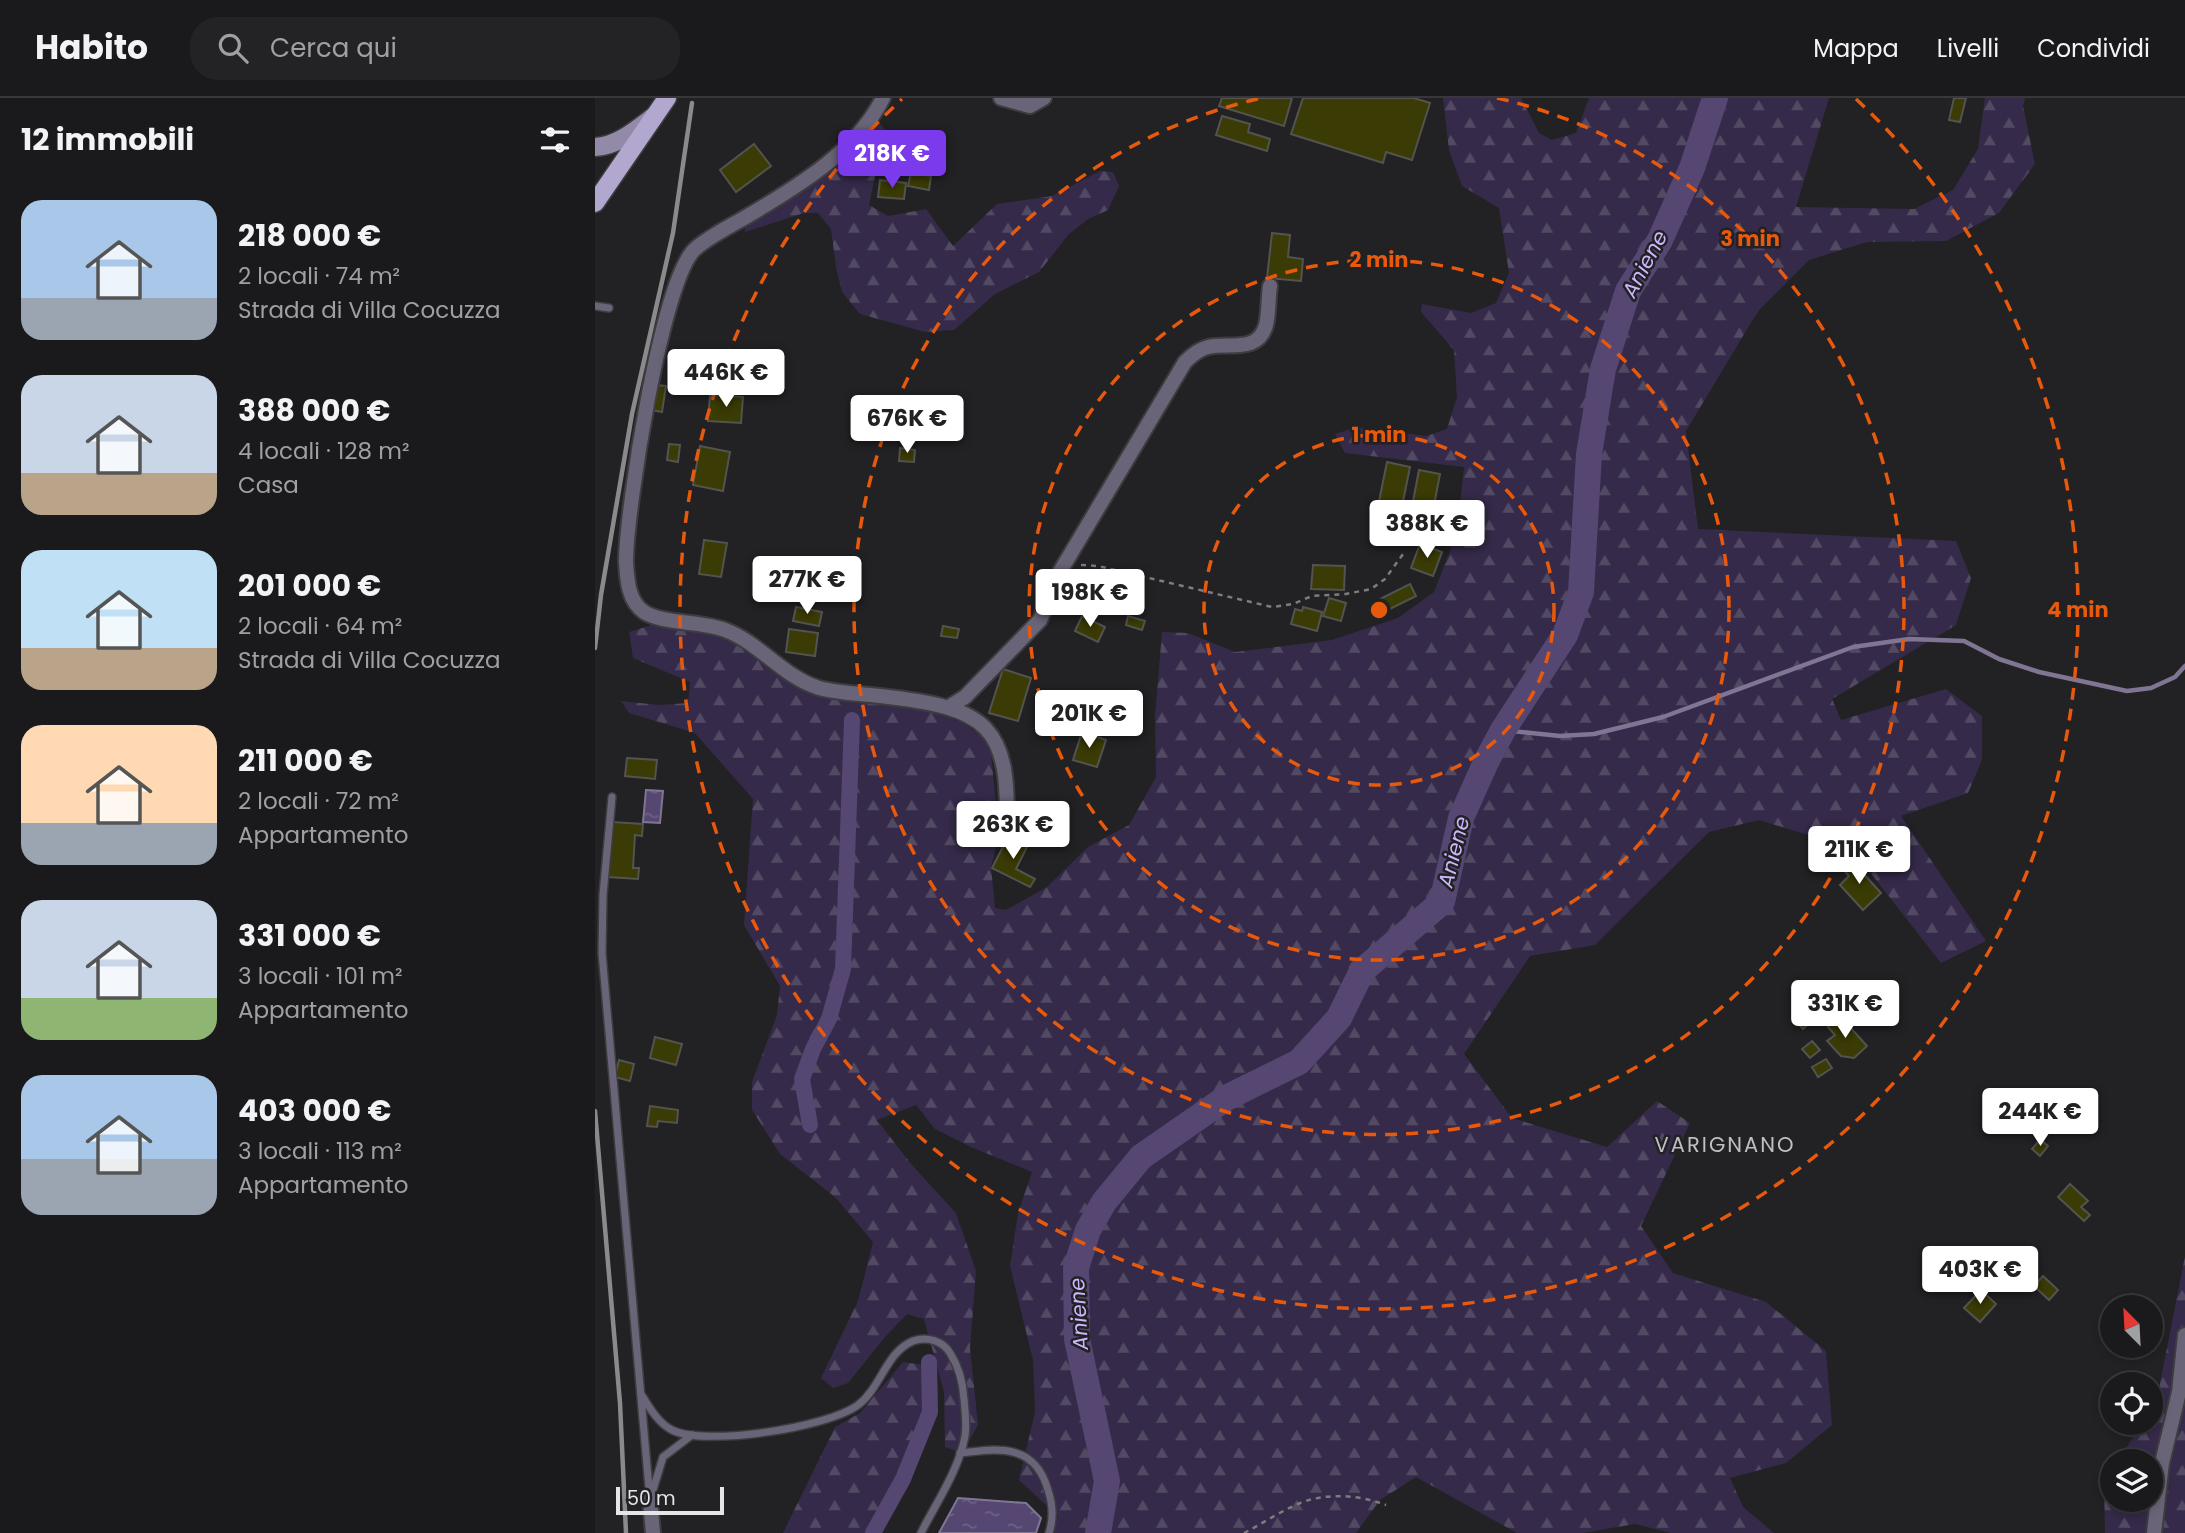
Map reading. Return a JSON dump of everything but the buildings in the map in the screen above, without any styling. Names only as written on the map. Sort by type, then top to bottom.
[{"type":"main road","points":[[595,203],[667,98]]},
{"type":"street","points":[[883,98],[864,127],[835,156],[786,193],[705,241],[683,264],[659,352],[633,490],[627,540],[628,580],[631,596],[646,613],[723,629],[746,640],[791,674],[810,684],[831,690],[949,707],[976,718],[997,746],[1007,781],[1006,838]]},
{"type":"street","points":[[1001,98],[1030,106],[1044,98]]},
{"type":"street","points":[[595,147],[607,145],[626,136],[653,117]]},
{"type":"street","points":[[949,707],[965,697],[1040,620],[1061,570],[1185,362],[1207,347],[1239,347],[1260,335],[1265,327],[1270,286]]},
{"type":"street","points":[[2154,1533],[2162,1463],[2179,1392],[2185,1335]]},
{"type":"street","points":[[650,1500],[653,1533]]},
{"type":"lane","points":[[595,306],[609,307]]},
{"type":"lane","points":[[612,797],[603,895],[602,953],[650,1500]]},
{"type":"lane","points":[[640,1394],[663,1424],[674,1431],[692,1435],[734,1434],[790,1428],[845,1413],[867,1397],[902,1348],[917,1340],[939,1342],[948,1349],[961,1378],[966,1427],[960,1453],[921,1533]]},
{"type":"lane","points":[[650,1500],[663,1457],[692,1435]]},
{"type":"lane","points":[[960,1453],[1002,1449],[1022,1455],[1036,1465],[1045,1480],[1052,1505],[1053,1517],[1049,1533]]},
{"type":"path","points":[[1061,570],[1083,565],[1098,566],[1272,607],[1293,604],[1313,596],[1371,589],[1385,579],[1403,554]]},
{"type":"path","points":[[1244,1533],[1308,1500],[1345,1496],[1386,1505]]},
{"type":"green space","points":[[1443,98],[1521,98],[1539,133],[1552,140],[1576,133],[1589,98],[1829,98],[1796,207],[1914,209],[1953,190],[1978,149],[1985,98],[2025,98],[2023,106],[2035,164],[1999,213],[1946,241],[1867,242],[1809,260],[1758,311],[1686,431],[1698,529],[1956,541],[1971,578],[1956,625],[1832,699],[1841,720],[1946,689],[1982,716],[1982,760],[1968,793],[1901,816],[1986,941],[1941,963],[1851,848],[1759,820],[1709,832],[1595,945],[1530,956],[1464,1054],[1512,1118],[1607,1147],[1657,1101],[1690,1123],[1641,1226],[1673,1273],[1766,1302],[1826,1351],[1832,1425],[1786,1463],[1730,1478],[1743,1507],[1774,1533],[1671,1533],[1635,1524],[1583,1533],[1517,1533],[1416,1477],[1380,1500],[1356,1533],[1052,1533],[1058,1516],[1019,1480],[1035,1412],[1033,1360],[1010,1266],[1018,1213],[1032,1172],[935,1129],[916,1105],[877,1120],[911,1164],[956,1213],[976,1271],[970,1348],[978,1425],[962,1453],[945,1447],[944,1392],[924,1319],[907,1314],[848,1383],[833,1388],[821,1378],[858,1301],[873,1242],[835,1197],[780,1154],[752,1110],[752,1082],[777,1015],[780,986],[744,925],[753,799],[695,733],[629,713],[621,701],[659,705],[688,703],[690,682],[633,658],[629,632],[665,621],[728,636],[796,683],[829,697],[917,705],[963,723],[981,736],[991,753],[999,836],[991,867],[995,908],[1006,910],[1047,887],[1088,847],[1129,825],[1156,777],[1155,716],[1162,632],[1188,633],[1235,652],[1332,640],[1398,618],[1434,592],[1457,533],[1464,467],[1345,453],[1335,434],[1357,427],[1426,436],[1447,429],[1457,397],[1454,350],[1421,312],[1422,304],[1471,313],[1496,303],[1509,273],[1499,208],[1462,186],[1449,150]]},
{"type":"green space","points":[[880,124],[906,153],[896,166],[875,176],[869,205],[888,216],[926,209],[953,246],[997,204],[1052,196],[1100,171],[1113,172],[1119,186],[1108,210],[1088,219],[1068,235],[1039,272],[995,294],[954,330],[925,332],[860,314],[842,292],[831,229],[818,213],[804,213],[745,232],[745,221],[792,194]]},
{"type":"green space","points":[[2185,1256],[2185,1533],[2105,1533],[2105,1512],[2163,1512],[2163,1449],[2125,1449],[2135,1435],[2163,1435],[2162,1372]]},
{"type":"green space","points":[[903,1362],[924,1365],[923,1413],[897,1479],[865,1533],[783,1533],[835,1427],[860,1413]]},
{"type":"water","points":[[646,790],[663,791],[660,823],[643,822]]},
{"type":"water","points":[[958,1498],[1026,1503],[1041,1518],[1036,1533],[939,1533]]},
{"type":"waterway","name":"Aniene","points":[[1098,1533],[1107,1481],[1077,1339],[1076,1268],[1088,1230],[1104,1202],[1141,1157],[1226,1098],[1299,1062],[1339,1018],[1362,971],[1442,902],[1461,818],[1486,762],[1503,730],[1565,635],[1581,592],[1589,454],[1603,369],[1628,291],[1660,240],[1692,168],[1715,98]]},
{"type":"waterway","points":[[1503,730],[1560,736],[1594,734],[1663,717],[1853,647],[1909,639],[1964,641],[1999,659],[2039,672],[2127,691],[2151,688],[2175,677],[2185,666]]},
{"type":"waterway","points":[[810,1125],[802,1079],[813,1049],[829,1019],[843,969],[852,720]]},
{"type":"waterway","points":[[873,1533],[903,1479],[930,1412],[929,1362]]},
{"type":"railway","points":[[595,648],[601,595],[632,414],[673,233],[692,103]]},
{"type":"railway","points":[[595,1111],[620,1403],[626,1533]]},
{"type":"district","name":"VARIGNANO","points":[[1725,1145]]}]
